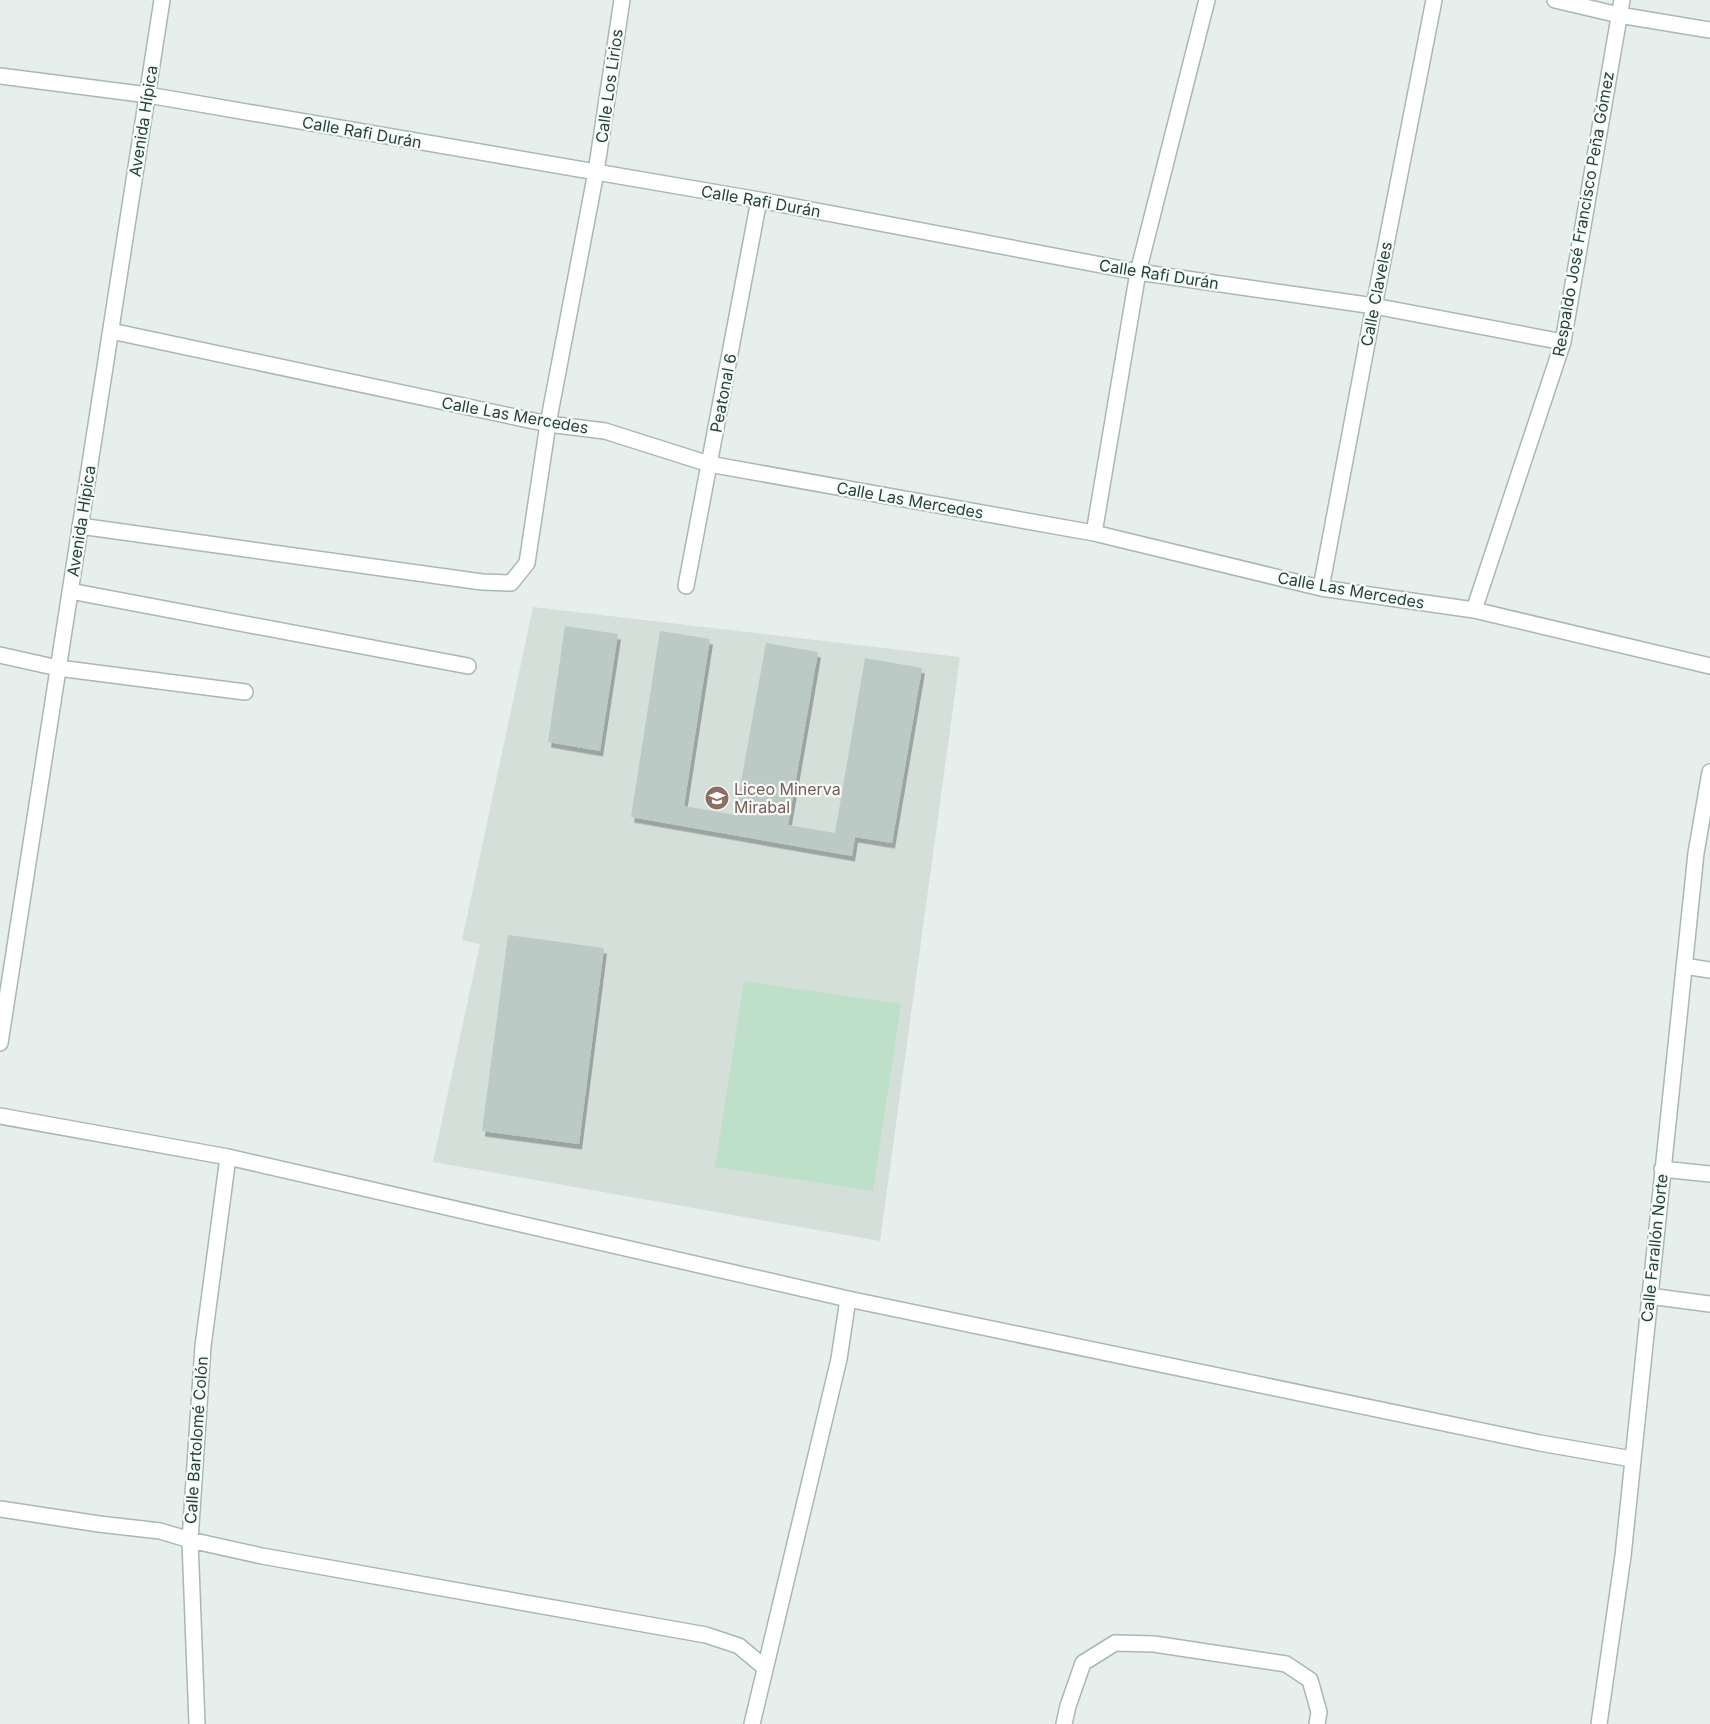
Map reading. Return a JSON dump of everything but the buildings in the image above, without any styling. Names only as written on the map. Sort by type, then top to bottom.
[{"type":"street","name":"Avenida Hípica","points":[[0,1043],[162,0]]},
{"type":"street","name":"Calle Los Lirios","points":[[80,526],[482,582],[511,583],[527,563],[548,424],[596,172],[622,0]]},
{"type":"street","points":[[1094,533],[1138,272],[1207,0]]},
{"type":"street","name":"Calle Claveles","points":[[1321,588],[1434,0]]},
{"type":"street","points":[[1555,0],[1619,15],[1710,30]]},
{"type":"street","name":"Respaldo José Francisco Peña Gómez","points":[[1474,610],[1563,342],[1622,0]]},
{"type":"street","name":"Calle Rafi Durán","points":[[0,76],[148,95],[759,200],[1138,272],[1374,306],[1563,342]]},
{"type":"street","name":"Peatonal 6","points":[[686,586],[759,200]]},
{"type":"street","name":"Calle Las Mercedes","points":[[111,331],[548,424],[605,431],[710,464],[1094,533],[1321,588],[1474,610],[1710,666]]},
{"type":"street","points":[[70,591],[468,666]]},
{"type":"street","points":[[0,655],[58,668],[245,692]]},
{"type":"street","name":"Calle Farallón Norte","points":[[1599,1724],[1623,1556],[1684,966],[1703,854],[1710,772]]},
{"type":"street","points":[[1684,966],[1710,970]]},
{"type":"street","points":[[0,1116],[228,1157],[848,1299],[1540,1442],[1632,1459]]},
{"type":"street","name":"Calle Bartolomé Colón","points":[[197,1724],[190,1540],[203,1346],[228,1157]]},
{"type":"street","points":[[1662,1169],[1710,1174]]},
{"type":"street","points":[[1649,1296],[1710,1304]]},
{"type":"street","points":[[752,1724],[764,1667],[839,1359],[848,1299]]},
{"type":"street","points":[[0,1509],[160,1531],[190,1540],[262,1556],[706,1635],[739,1646],[764,1667]]},
{"type":"street","points":[[1064,1724],[1068,1706],[1083,1663],[1115,1643],[1154,1644],[1286,1664],[1310,1680],[1319,1712],[1317,1724]]},
{"type":"shaded area","name":"Liceo Minerva Mirabal","points":[[533,607],[960,657],[880,1241],[433,1162],[480,944],[462,940]]},
{"type":"green space","points":[[744,981],[901,1004],[873,1191],[715,1167]]},
{"type":"place","name":"Liceo Minerva Mirabal","points":[[717,798]]}]
